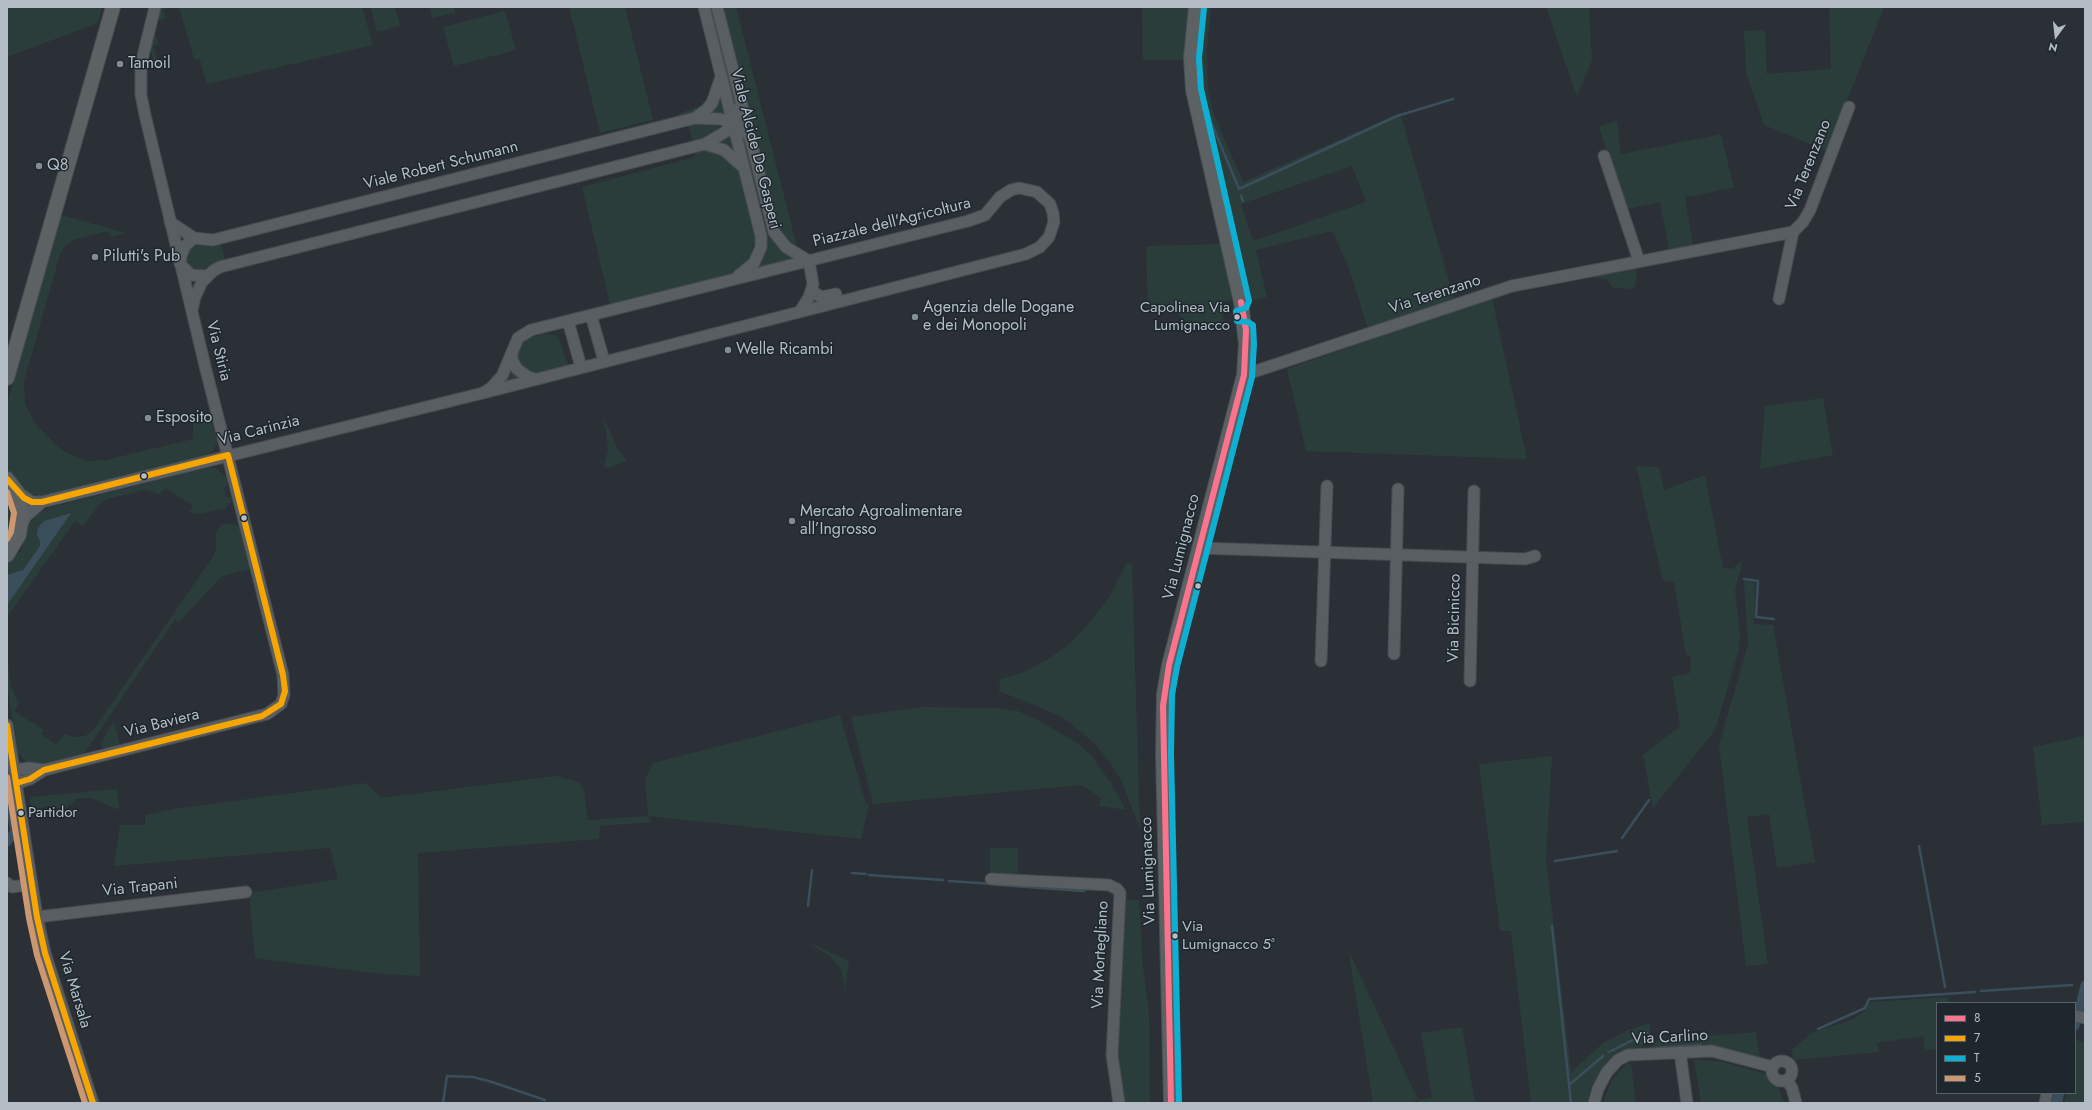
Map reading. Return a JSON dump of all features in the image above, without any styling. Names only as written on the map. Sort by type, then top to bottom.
[{"type":"main road","points":[[7,378],[113,7]]},
{"type":"main road","name":"Via Lumignacco","points":[[1171,1103],[1163,706],[1170,665],[1244,375],[1246,344],[1242,306],[1193,90],[1191,58],[1196,7]]},
{"type":"main road","points":[[7,479],[17,492],[22,508],[22,524],[14,546],[7,555]]},
{"type":"street","name":"Via Stiria","points":[[155,7],[141,64],[141,94],[191,310],[283,675],[285,687],[283,701]]},
{"type":"street","name":"Viale Alcide De Gasperi","points":[[704,7],[746,170],[761,236],[761,246],[754,263],[747,271],[724,282]]},
{"type":"street","name":"Viale Alcide De Gasperi","points":[[719,11],[774,232],[786,247],[809,260]]},
{"type":"street","name":"Viale Robert Schumann","points":[[695,118],[706,110],[712,103],[722,76]]},
{"type":"street","points":[[191,310],[197,294],[208,276],[213,271],[228,264],[705,144],[725,132],[733,123],[741,104]]},
{"type":"street","name":"Via Terenzano","points":[[1779,299],[1793,232],[1805,219],[1810,210],[1850,107]]},
{"type":"street","name":"Viale Robert Schumann","points":[[194,238],[205,240],[220,238],[695,118],[720,119],[733,123],[749,135]]},
{"type":"street","points":[[705,144],[724,150],[746,170]]},
{"type":"street","points":[[1604,156],[1639,261]]},
{"type":"street","name":"Piazzale dell'Agricoltura","points":[[1029,189],[1044,197],[1050,204],[1054,222],[1052,231],[1045,243],[1026,254],[801,310],[483,393],[491,388],[502,376],[513,346],[523,333],[980,218],[989,212],[1000,197],[1011,190],[1029,189]]},
{"type":"street","points":[[170,222],[194,238],[188,242],[183,250],[180,264],[186,272],[191,275],[208,276]]},
{"type":"street","name":"Via Terenzano","points":[[1244,375],[1512,286],[1793,232]]},
{"type":"street","name":"Piazzale dell'Agricoltura","points":[[801,310],[812,290],[813,278],[809,260]]},
{"type":"street","name":"Piazzale dell'Agricoltura","points":[[812,290],[816,295],[824,297],[966,262],[982,265]]},
{"type":"street","points":[[591,315],[604,361]]},
{"type":"street","points":[[568,321],[581,367]]},
{"type":"street","points":[[513,346],[512,360],[514,365],[521,373],[535,379]]},
{"type":"street","name":"Via Carinzia","points":[[22,524],[26,516],[42,502],[483,393]]},
{"type":"street","points":[[1321,661],[1327,486]]},
{"type":"street","points":[[1394,654],[1398,489]]},
{"type":"street","name":"Via Bicinicco","points":[[1470,681],[1474,491]]},
{"type":"street","points":[[17,492],[32,502],[42,502]]},
{"type":"street","name":"Via Bicinicco","points":[[1200,548],[1525,559],[1535,556]]},
{"type":"street","name":"Via Baviera","points":[[16,783],[30,779],[44,770],[262,716],[276,709],[283,701]]},
{"type":"street","name":"Via Marsala","points":[[7,725],[32,884],[45,953],[93,1103]]},
{"type":"street","name":"Via Baviera","points":[[14,770],[29,768],[44,770]]},
{"type":"street","name":"Via Mortegliano","points":[[991,879],[1109,885],[1117,889],[1120,898],[1112,1055],[1119,1103]]},
{"type":"street","points":[[7,883],[12,887],[32,884]]},
{"type":"street","name":"Via Trapani","points":[[38,917],[246,892]]},
{"type":"street","name":"Via Carlino","points":[[1594,1103],[1602,1079],[1612,1065],[1623,1057],[1642,1053],[1697,1051],[1725,1053],[1773,1067]]},
{"type":"street","points":[[1680,1052],[1687,1103]]},
{"type":"street","points":[[1780,1062],[1788,1063],[1792,1072],[1787,1080],[1781,1081],[1775,1078],[1772,1073],[1773,1067],[1780,1062]]},
{"type":"street","points":[[1787,1080],[1792,1088],[1796,1103]]},
{"type":"shaded area","points":[[7,7],[102,7],[98,23],[7,57]]},
{"type":"shaded area","points":[[161,7],[169,8],[163,10],[166,18],[157,21]]},
{"type":"shaded area","points":[[179,7],[362,7],[373,45],[207,84],[200,60],[194,59]]},
{"type":"shaded area","points":[[395,7],[400,26],[377,32],[371,8]]},
{"type":"shaded area","points":[[430,7],[454,7],[455,13],[432,18]]},
{"type":"shaded area","points":[[569,7],[625,7],[653,120],[600,133]]},
{"type":"shaded area","points":[[708,7],[713,7],[737,102],[734,111]]},
{"type":"shaded area","points":[[725,7],[736,7],[797,247],[786,239],[777,225],[725,19]]},
{"type":"shaded area","points":[[1142,7],[1189,7],[1183,60],[1143,60]]},
{"type":"shaded area","points":[[1200,7],[1211,7],[1207,50],[1208,89],[1213,112],[1243,182],[1400,113],[1454,298],[1368,329],[1349,268],[1332,231],[1256,250],[1267,297],[1245,302],[1196,77]],"holes":[[[1352,166],[1366,202],[1253,241],[1241,204]]]},
{"type":"shaded area","points":[[1546,7],[1589,7],[1592,60],[1577,97]]},
{"type":"shaded area","points":[[1829,7],[1884,7],[1827,151],[1764,125],[1746,73],[1744,31],[1765,30],[1767,74],[1831,69]]},
{"type":"shaded area","points":[[505,11],[516,50],[454,66],[443,27]]},
{"type":"shaded area","points":[[156,36],[159,44],[153,46],[160,68],[155,69],[150,46],[152,37]]},
{"type":"shaded area","points":[[721,95],[727,117],[708,114],[716,104]]},
{"type":"shaded area","points":[[709,99],[699,111],[682,118],[678,114],[702,105]]},
{"type":"shaded area","points":[[1617,121],[1621,154],[1721,134],[1734,188],[1685,197],[1693,246],[1669,250],[1660,202],[1624,210],[1599,126]]},
{"type":"shaded area","points":[[699,122],[717,124],[719,128],[707,137],[693,143],[688,125]]},
{"type":"shaded area","points":[[730,131],[736,153],[724,145],[716,142]]},
{"type":"shaded area","points":[[739,132],[744,136],[770,233],[796,259],[755,268],[762,256]]},
{"type":"shaded area","points":[[694,150],[707,150],[726,156],[739,170],[756,237],[749,260],[743,267],[732,274],[610,304],[582,187],[695,157]]},
{"type":"shaded area","points":[[61,215],[126,233],[110,237],[108,231],[73,240],[65,246],[60,254],[24,382],[25,403],[34,422],[55,444],[65,452],[88,461],[106,460],[193,439],[193,423],[200,417],[209,418],[215,434],[218,434],[218,440],[213,451],[204,456],[40,497],[25,491],[7,471],[7,405]]},
{"type":"shaded area","points":[[221,242],[225,260],[213,264],[205,271],[195,272],[185,262],[185,254],[195,243]]},
{"type":"shaded area","points":[[1221,244],[1234,299],[1222,302],[1223,324],[1188,323],[1176,313],[1148,312],[1146,246]]},
{"type":"shaded area","points":[[1635,268],[1637,277],[1634,289],[1613,288],[1607,279],[1587,277]]},
{"type":"shaded area","points":[[1492,298],[1527,459],[1306,451],[1287,369]]},
{"type":"shaded area","points":[[544,334],[555,335],[560,340],[568,366],[540,374],[532,374],[518,363],[516,356],[523,341],[529,337]]},
{"type":"shaded area","points":[[510,369],[520,379],[505,383],[509,374]]},
{"type":"shaded area","points":[[1823,398],[1833,455],[1760,469],[1765,406]]},
{"type":"shaded area","points":[[604,418],[617,448],[627,461],[607,468],[604,466],[608,449]]},
{"type":"shaded area","points":[[1636,466],[1659,467],[1664,490],[1705,475],[1723,568],[1732,569],[1743,560],[1735,590],[1740,635],[1739,649],[1715,730],[1653,808],[1643,755],[1680,726],[1672,677],[1690,673],[1691,656],[1686,655],[1674,582],[1663,581]]},
{"type":"shaded area","points":[[207,468],[216,468],[227,478],[229,483],[224,489],[226,497],[233,497],[225,509],[197,514],[189,512],[193,506],[165,488],[160,494],[145,490],[107,499],[98,506],[83,526],[75,521],[7,617],[7,564],[21,551],[29,525],[37,514],[49,508]]},
{"type":"shaded area","points":[[7,489],[15,505],[16,526],[7,547]]},
{"type":"shaded area","points":[[227,523],[239,526],[250,569],[222,576],[178,623],[175,619],[84,754],[37,765],[24,760],[17,751],[7,684],[7,653],[11,687],[19,703],[14,711],[44,730],[41,734],[56,745],[64,734],[75,737],[85,736],[94,729],[214,555],[216,548],[216,532],[221,525]]},
{"type":"shaded area","points":[[1126,564],[1132,564],[1140,830],[1123,784],[1116,771],[1096,745],[1070,723],[1056,714],[999,691],[1000,679],[1022,673],[1045,661],[1068,645],[1085,628],[1110,596]]},
{"type":"shaded area","points":[[1744,581],[1755,583],[1754,624],[1773,625],[1815,862],[1777,868],[1769,814],[1747,817],[1768,964],[1746,966],[1719,745],[1748,644]]},
{"type":"shaded area","points":[[921,707],[999,708],[1018,711],[1038,720],[1076,742],[1091,755],[1111,783],[1126,810],[1099,806],[1101,798],[1082,785],[873,804],[851,717]]},
{"type":"shaded area","points":[[840,715],[866,804],[869,804],[861,839],[648,816],[645,780],[653,763]]},
{"type":"shaded area","points":[[114,721],[120,745],[102,748],[101,742]]},
{"type":"shaded area","points":[[2085,736],[2085,822],[2042,825],[2033,747]]},
{"type":"shaded area","points":[[1552,756],[1546,859],[1571,1072],[1603,1043],[1626,1031],[1650,1023],[1650,1036],[1641,1048],[1629,1049],[1617,1054],[1605,1063],[1590,1091],[1587,1103],[1531,1103],[1511,931],[1500,931],[1479,764]]},
{"type":"shaded area","points":[[556,776],[579,782],[584,791],[588,820],[648,816],[652,822],[600,826],[599,839],[418,853],[420,976],[382,974],[255,958],[249,893],[338,879],[330,848],[114,866],[120,825],[145,825],[145,815],[174,809],[366,783],[381,798]]},
{"type":"shaded area","points":[[117,789],[119,810],[92,798],[78,798],[64,810],[48,806],[33,811],[30,803],[30,797]]},
{"type":"shaded area","points":[[990,848],[1018,848],[1018,877],[990,876]]},
{"type":"shaded area","points":[[1123,899],[1139,900],[1143,967],[1149,1012],[1150,1103],[1124,1103],[1117,1063]]},
{"type":"shaded area","points":[[803,940],[849,961],[844,995],[844,979],[840,968],[830,956]]},
{"type":"shaded area","points":[[1348,949],[1418,1100],[1408,1103],[1373,1103]]},
{"type":"shaded area","points":[[1948,997],[1949,1002],[1936,1002],[1936,1049],[1925,1051],[1923,1036],[1877,1043],[1879,1052],[1793,1060],[1792,1050],[1811,1033],[1854,1019],[1866,1010],[1869,1002]]},
{"type":"shaded area","points":[[1462,1027],[1475,1103],[1418,1103],[1418,1100],[1432,1097],[1421,1033]]},
{"type":"shaded area","points":[[1756,1032],[1760,1058],[1702,1044],[1649,1048],[1658,1040]]},
{"type":"shaded area","points":[[2076,1040],[2085,1042],[2085,1103],[2064,1103],[2066,1094],[2076,1094]]},
{"type":"shaded area","points":[[1694,1059],[1723,1062],[1767,1074],[1772,1082],[1778,1085],[1784,1103],[1701,1103]]},
{"type":"shaded area","points":[[1631,1063],[1636,1103],[1603,1103],[1612,1080],[1625,1065]]},
{"type":"water","points":[[71,513],[7,605],[7,575],[23,570],[40,546],[40,541],[37,535],[38,528],[44,521]]},
{"type":"waterway","points":[[1204,7],[1199,65],[1202,92],[1211,122],[1239,189],[1397,116],[1453,99]]},
{"type":"waterway","points":[[1241,196],[1243,201]]},
{"type":"waterway","points":[[1744,579],[1758,581],[1756,617],[1774,619]]},
{"type":"waterway","points":[[7,792],[15,831],[7,842]]},
{"type":"waterway","points":[[1622,838],[1649,800]]},
{"type":"waterway","points":[[1919,846],[1945,987]]},
{"type":"waterway","points":[[1555,861],[1617,851]]},
{"type":"waterway","points":[[808,906],[812,870]]},
{"type":"waterway","points":[[852,873],[866,874]]},
{"type":"waterway","points":[[869,875],[896,877]]},
{"type":"waterway","points":[[898,877],[943,880]]},
{"type":"waterway","points":[[949,881],[993,884]]},
{"type":"waterway","points":[[998,885],[1084,891],[1086,888]]},
{"type":"waterway","points":[[1552,926],[1571,1103]]},
{"type":"waterway","points":[[1981,991],[2072,985]]},
{"type":"waterway","points":[[2076,1022],[2085,985]]},
{"type":"waterway","points":[[1818,1029],[1865,1008],[1869,999],[1975,992]]},
{"type":"waterway","points":[[1609,1052],[1647,1033]]},
{"type":"waterway","points":[[1656,1048],[1701,1045]]},
{"type":"waterway","points":[[1569,1085],[1603,1056]]},
{"type":"waterway","points":[[443,1103],[447,1076],[473,1077],[545,1100]]},
{"type":"waterway","points":[[2056,1103],[2059,1094]]},
{"type":"waterway","points":[[2061,1103],[2063,1094]]},
{"type":"transit line","name":"T","points":[[1179,1103],[1171,754],[1172,695],[1177,667],[1252,377],[1254,344],[1253,325],[1248,322],[1237,321],[1236,311],[1246,308],[1249,301],[1201,89],[1199,58],[1204,8]]},
{"type":"transit line","name":"8","points":[[1171,1103],[1163,706],[1169,665],[1244,375],[1246,330],[1241,302]]},
{"type":"transit line","name":"7","points":[[7,479],[24,498],[32,502],[42,502],[228,455]]},
{"type":"transit line","name":"7","points":[[17,783],[30,779],[44,770],[262,716],[281,704],[285,691],[283,675],[228,455]]},
{"type":"transit line","name":"5","points":[[7,492],[14,513],[11,532],[7,539]]},
{"type":"transit line","name":"7","points":[[7,725],[37,917],[45,953],[93,1103]]},
{"type":"transit line","name":"5","points":[[7,777],[29,918],[37,955],[85,1103]]},
{"type":"place","name":"Tamoil","points":[[120,64]]},
{"type":"place","name":"Q8","points":[[39,166]]},
{"type":"place","name":"Pilutti's Pub","points":[[95,257]]},
{"type":"place","name":"Agenzia delle Dogane e dei Monopoli","points":[[915,317]]},
{"type":"place","name":"Capolinea Via Lumignacco","points":[[1237,317]]},
{"type":"place","name":"Welle Ricambi","points":[[728,350]]},
{"type":"place","name":"Esposito","points":[[148,418]]},
{"type":"place","name":"Mercato Agroalimentare all’Ingrosso","points":[[792,521]]},
{"type":"place","name":"Partidor","points":[[21,813]]},
{"type":"place","name":"Via Lumignacco 5ª","points":[[1175,936]]}]
